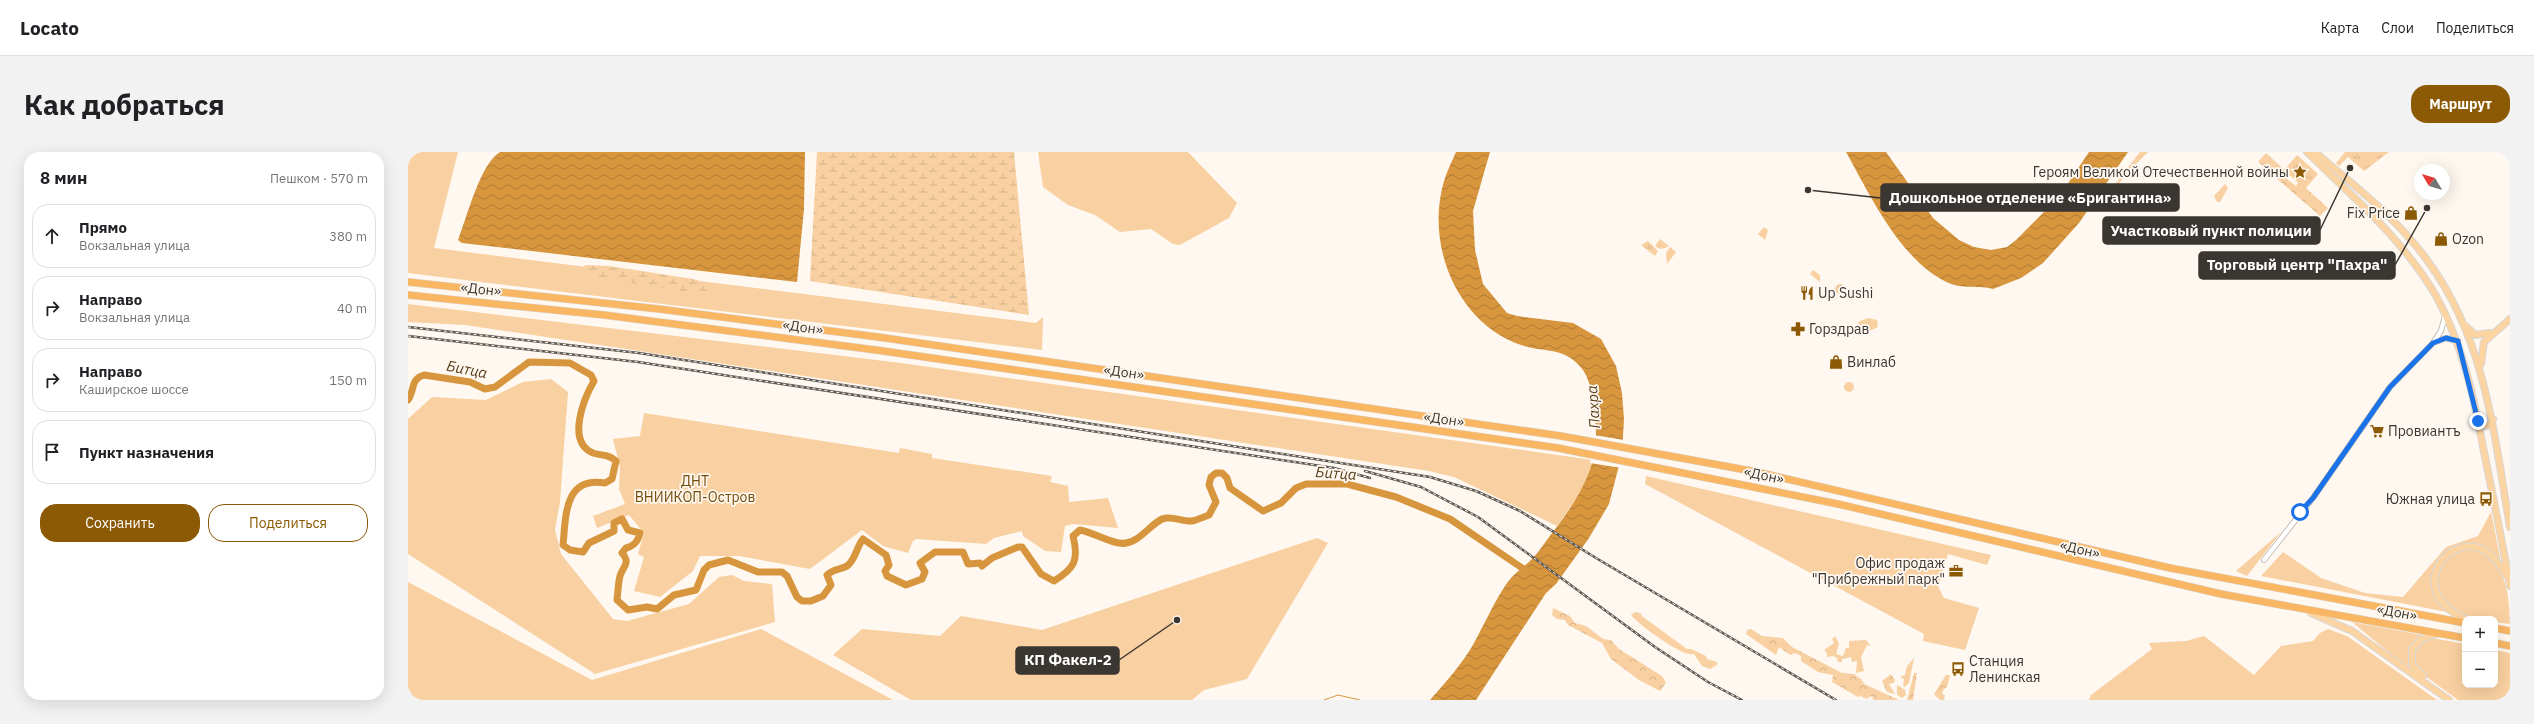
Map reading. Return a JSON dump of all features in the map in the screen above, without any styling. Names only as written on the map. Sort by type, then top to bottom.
[{"type":"highway","name":"«Дон»","points":[[408,282],[659,309],[878,337],[1561,436],[1640,450],[1842,491],[2112,555],[2234,582],[2462,620]]},
{"type":"highway","name":"«Дон»","points":[[408,295],[604,315],[839,345],[1558,448],[1639,463],[1854,508],[2221,594],[2462,637]]},
{"type":"highway","points":[[2498,629],[2510,631]]},
{"type":"main road","points":[[2307,152],[2371,214],[2406,255],[2435,296],[2458,341],[2478,421],[2510,586]]},
{"type":"main road","points":[[2315,152],[2402,230],[2418,248],[2443,284],[2466,326],[2493,419],[2510,527]]},
{"type":"main road","points":[[2406,255],[2406,250],[2409,245],[2418,248]]},
{"type":"main road","points":[[2482,377],[2480,358],[2482,347],[2487,339],[2510,319]]},
{"type":"main road","points":[[2466,326],[2475,335],[2480,336],[2499,329]]},
{"type":"main road","points":[[2478,421],[2487,426],[2493,419]]},
{"type":"main road","points":[[2504,490],[2510,506]]},
{"type":"main road","points":[[2462,619],[2449,611],[2436,595],[2435,574],[2444,558],[2458,549],[2477,548],[2496,560],[2509,578]]},
{"type":"main road","points":[[2302,609],[2344,625],[2449,700]]},
{"type":"main road","points":[[2441,633],[2426,636],[2416,643],[2412,648],[2411,660],[2419,673],[2455,700]]},
{"type":"street","points":[[2264,560],[2313,498],[2390,387],[2433,343],[2441,331],[2446,316]]},
{"type":"street","points":[[2433,343],[2446,338],[2458,341]]},
{"type":"green space","points":[[408,152],[458,152],[434,248],[1036,323],[1043,317],[1042,350],[408,273]]},
{"type":"green space","points":[[817,152],[1014,152],[1029,315],[810,281]]},
{"type":"green space","points":[[1038,152],[1188,152],[1237,203],[1229,218],[1180,245],[1173,244],[1151,229],[1120,232],[1095,215],[1068,205],[1043,187]]},
{"type":"green space","points":[[2140,152],[2148,152],[2125,175],[2105,205],[2101,203]]},
{"type":"green space","points":[[2345,152],[2389,152],[2364,171],[2348,157],[2339,166],[2336,163]]},
{"type":"green space","points":[[2266,153],[2290,175],[2287,179],[2296,186],[2299,182],[2328,208],[2320,216],[2258,162]]},
{"type":"green space","points":[[2297,155],[2318,174],[2305,189],[2284,170]]},
{"type":"green space","points":[[2225,184],[2228,188],[2220,202],[2217,202],[2214,196]]},
{"type":"green space","points":[[1764,227],[1768,230],[1765,240],[1758,234]]},
{"type":"green space","points":[[1660,239],[1669,246],[1662,249],[1655,246]]},
{"type":"green space","points":[[1648,241],[1658,251],[1655,256],[1641,245]]},
{"type":"green space","points":[[1670,247],[1676,252],[1667,264],[1666,253]]},
{"type":"green space","points":[[585,265],[609,266],[693,279],[716,286],[715,292],[684,292],[671,287],[659,288],[600,277],[583,270]]},
{"type":"green space","points":[[1813,270],[1820,275],[1820,282],[1810,274]]},
{"type":"green space","points":[[1840,284],[1845,289],[1840,294],[1835,289]]},
{"type":"green space","points":[[408,304],[901,363],[1593,460],[1586,484],[1557,526],[1454,477],[1429,471],[465,325],[408,322]]},
{"type":"green space","points":[[1868,318],[1877,320],[1878,327],[1867,332],[1860,330],[1858,322]]},
{"type":"green space","points":[[551,379],[568,392],[560,502],[555,530],[561,554],[613,619],[627,621],[689,604],[719,577],[732,575],[744,581],[772,584],[775,622],[595,674],[408,554],[408,419],[432,397],[486,400],[523,382]]},
{"type":"green space","points":[[1847,382],[1851,382],[1854,387],[1851,392],[1847,392],[1844,389],[1844,385]]},
{"type":"green space","name":"ДНТ ВНИИКОП-Остров","points":[[644,413],[899,453],[900,448],[932,454],[932,458],[1052,476],[1050,482],[1068,486],[1069,502],[1108,498],[1118,528],[1073,524],[1065,526],[1061,552],[1045,551],[1023,536],[1022,531],[994,538],[986,544],[916,539],[913,541],[908,553],[883,546],[862,530],[810,569],[739,556],[700,556],[693,571],[660,597],[634,591],[644,557],[638,554],[644,533],[629,515],[597,528],[593,516],[625,504],[619,489],[620,467],[613,439],[640,436]]},
{"type":"green space","points":[[1646,476],[1991,555],[1987,565],[1948,554],[1938,586],[1944,598],[1979,608],[1965,650],[1923,641],[1924,634],[1645,484]]},
{"type":"green space","points":[[2491,512],[2501,562],[2491,553],[2464,545],[2445,560],[2433,574],[2431,582],[2432,590],[2447,612],[2261,576],[2283,552],[2321,578],[2365,593],[2403,597],[2446,547],[2478,536]]},
{"type":"green space","points":[[2281,532],[2247,576],[2236,571]]},
{"type":"green space","points":[[1317,538],[1328,543],[1247,679],[1204,690],[1192,700],[911,700],[833,655],[862,629],[940,636],[961,616],[1042,630]]},
{"type":"green space","points":[[2465,549],[2478,551],[2488,556],[2496,565],[2502,575],[2506,587],[2510,612],[2510,624],[2498,622],[2498,616],[2463,615],[2451,608],[2438,595],[2438,578],[2441,566],[2456,553]]},
{"type":"green space","points":[[408,582],[592,680],[761,629],[893,700],[408,700]]},
{"type":"green space","points":[[1553,608],[1570,616],[1575,623],[1586,626],[1603,639],[1611,640],[1619,649],[1662,676],[1666,683],[1660,691],[1639,680],[1611,659],[1602,643],[1568,625],[1565,620],[1557,619],[1552,615]]},
{"type":"green space","points":[[1635,612],[1640,613],[1643,617],[1687,649],[1691,649],[1706,656],[1707,659],[1717,662],[1717,665],[1710,669],[1702,666],[1694,654],[1688,654],[1671,646],[1635,619],[1631,615]]},
{"type":"green space","points":[[2352,622],[2423,635],[2414,642],[2410,650],[2408,658],[2410,670]]},
{"type":"green space","points":[[1751,629],[1762,636],[1783,638],[1792,647],[1842,673],[1854,674],[1862,680],[1864,684],[1899,700],[1874,700],[1871,696],[1867,699],[1860,696],[1858,697],[1832,682],[1833,675],[1818,672],[1801,661],[1801,656],[1795,653],[1790,655],[1779,647],[1776,655],[1746,634],[1747,630]]},
{"type":"green space","points":[[2328,629],[2347,636],[2437,700],[2089,700],[2091,695],[2152,649],[2149,643],[2186,641],[2204,636],[2254,675],[2281,646],[2313,641],[2320,633]]},
{"type":"green space","points":[[1835,636],[1839,644],[1836,654],[1843,656],[1846,648],[1849,648],[1849,641],[1866,640],[1871,646],[1867,645],[1861,657],[1864,671],[1856,673],[1857,661],[1852,662],[1851,657],[1842,659],[1842,662],[1838,662],[1837,658],[1833,656],[1827,657],[1827,653],[1824,650],[1834,643],[1832,639]]},
{"type":"green space","points":[[2432,638],[2462,643],[2462,688],[2498,688],[2498,651],[2510,653],[2510,700],[2458,700],[2417,669],[2413,653],[2420,642]]},
{"type":"green space","points":[[1914,658],[1909,683],[1905,687],[1903,685],[1904,679],[1900,677],[1905,675],[1907,666]]},
{"type":"green space","points":[[1914,673],[1917,673],[1913,700],[1907,700]]},
{"type":"green space","points":[[1891,674],[1895,680],[1894,683],[1889,684],[1895,694],[1887,692],[1882,681]]},
{"type":"green space","points":[[1946,675],[1950,675],[1947,687],[1943,690],[1942,694],[1945,695],[1944,700],[1940,700],[1934,694]]},
{"type":"green space","points":[[1897,685],[1905,690],[1906,695],[1902,698],[1897,695]]},
{"type":"water","points":[[500,152],[805,152],[804,209],[797,282],[462,243],[458,240],[480,179],[493,158]]},
{"type":"water","points":[[1456,152],[1490,152],[1473,211],[1475,250],[1483,284],[1507,313],[1517,316],[1573,323],[1601,339],[1616,366],[1622,393],[1624,419],[1622,454],[1609,504],[1589,538],[1556,584],[1546,593],[1476,700],[1430,700],[1465,658],[1507,583],[1535,556],[1571,506],[1586,480],[1591,466],[1595,452],[1596,436],[1592,394],[1589,382],[1583,370],[1576,362],[1562,354],[1521,345],[1499,334],[1479,319],[1464,300],[1451,279],[1443,255],[1439,231],[1439,206],[1444,181]]},
{"type":"water","points":[[1846,152],[1886,152],[1933,218],[1959,240],[1974,247],[1991,250],[2007,247],[2016,240],[2059,197],[2089,152],[2128,152],[2079,223],[2043,263],[2021,278],[1993,289],[1951,284],[1933,274],[1917,261],[1889,227]]},
{"type":"pier","points":[[1594,435],[1624,440],[1621,468],[1590,463]]},
{"type":"waterway","name":"Битца","points":[[408,400],[415,382],[424,375],[470,382],[485,389],[495,387],[529,362],[570,363],[591,375],[594,381],[582,408],[579,430],[580,440],[585,447],[593,453],[608,456],[616,461],[612,479],[605,483],[592,482],[582,486],[574,492],[567,511],[563,545],[570,550],[583,552],[589,543],[614,531],[614,523],[622,519],[628,530],[640,533],[635,543],[626,548],[622,553],[625,556],[626,564],[620,576],[617,600],[628,610],[647,607],[657,609],[674,595],[696,590],[704,570],[709,565],[728,560],[758,572],[782,572],[787,576],[797,597],[802,601],[811,601],[823,596],[831,585],[827,575],[850,564],[863,539],[886,555],[889,565],[885,571],[887,576],[906,585],[922,579],[925,572],[920,563],[935,552],[963,552],[968,564],[980,563],[982,566],[992,558],[1018,547],[1022,547],[1041,574],[1054,581],[1067,572],[1074,563],[1076,551],[1073,536],[1080,530],[1116,543],[1126,543],[1136,539],[1162,519],[1173,518],[1184,521],[1192,521],[1209,515],[1216,502],[1209,485],[1211,477],[1216,473],[1222,473],[1227,478],[1230,488],[1263,511],[1281,503],[1296,488],[1306,484],[1347,484],[1396,497],[1450,519],[1528,572]]},
{"type":"waterway","points":[[1324,700],[1338,695],[1360,700]]},
{"type":"railway","points":[[408,327],[639,353],[1430,477],[1476,491],[1520,511],[1596,558],[1836,700]]},
{"type":"railway","points":[[408,336],[638,362],[1334,468],[1370,478]]},
{"type":"railway","points":[[1365,471],[1421,487],[1478,517],[1655,647],[1708,682],[1742,700]]},
{"type":"place","name":"Участковый пункт полиции","points":[[2350,168]]},
{"type":"place","name":"Героям Великой Отечественной войны","points":[[2300,172]]},
{"type":"place","name":"Дошкольное отделение «Бригантина»","points":[[1808,190]]},
{"type":"place","name":"Торговый центр \"Пахра\"","points":[[2427,208]]},
{"type":"place","name":"Fix Price","points":[[2411,213]]},
{"type":"place","name":"Ozon","points":[[2441,239]]},
{"type":"place","name":"Up Sushi","points":[[1807,293]]},
{"type":"place","name":"Горздрав","points":[[1798,329]]},
{"type":"place","name":"Винлаб","points":[[1836,362]]},
{"type":"place","name":"Провиантъ","points":[[2377,431]]},
{"type":"place","name":"Южная улица","points":[[2486,499]]},
{"type":"place","name":"Офис продаж \"Прибрежный парк\"","points":[[1956,571]]},
{"type":"place","name":"КП Факел-2","points":[[1177,620]]},
{"type":"place","name":"Станция Ленинская","points":[[1958,669]]},
{"type":"route","points":[[2300,512],[2313,498],[2390,387],[2433,343],[2446,338],[2458,341],[2478,421]]},
{"type":"water label","name":"Пахра","points":[[1593,407]]}]
